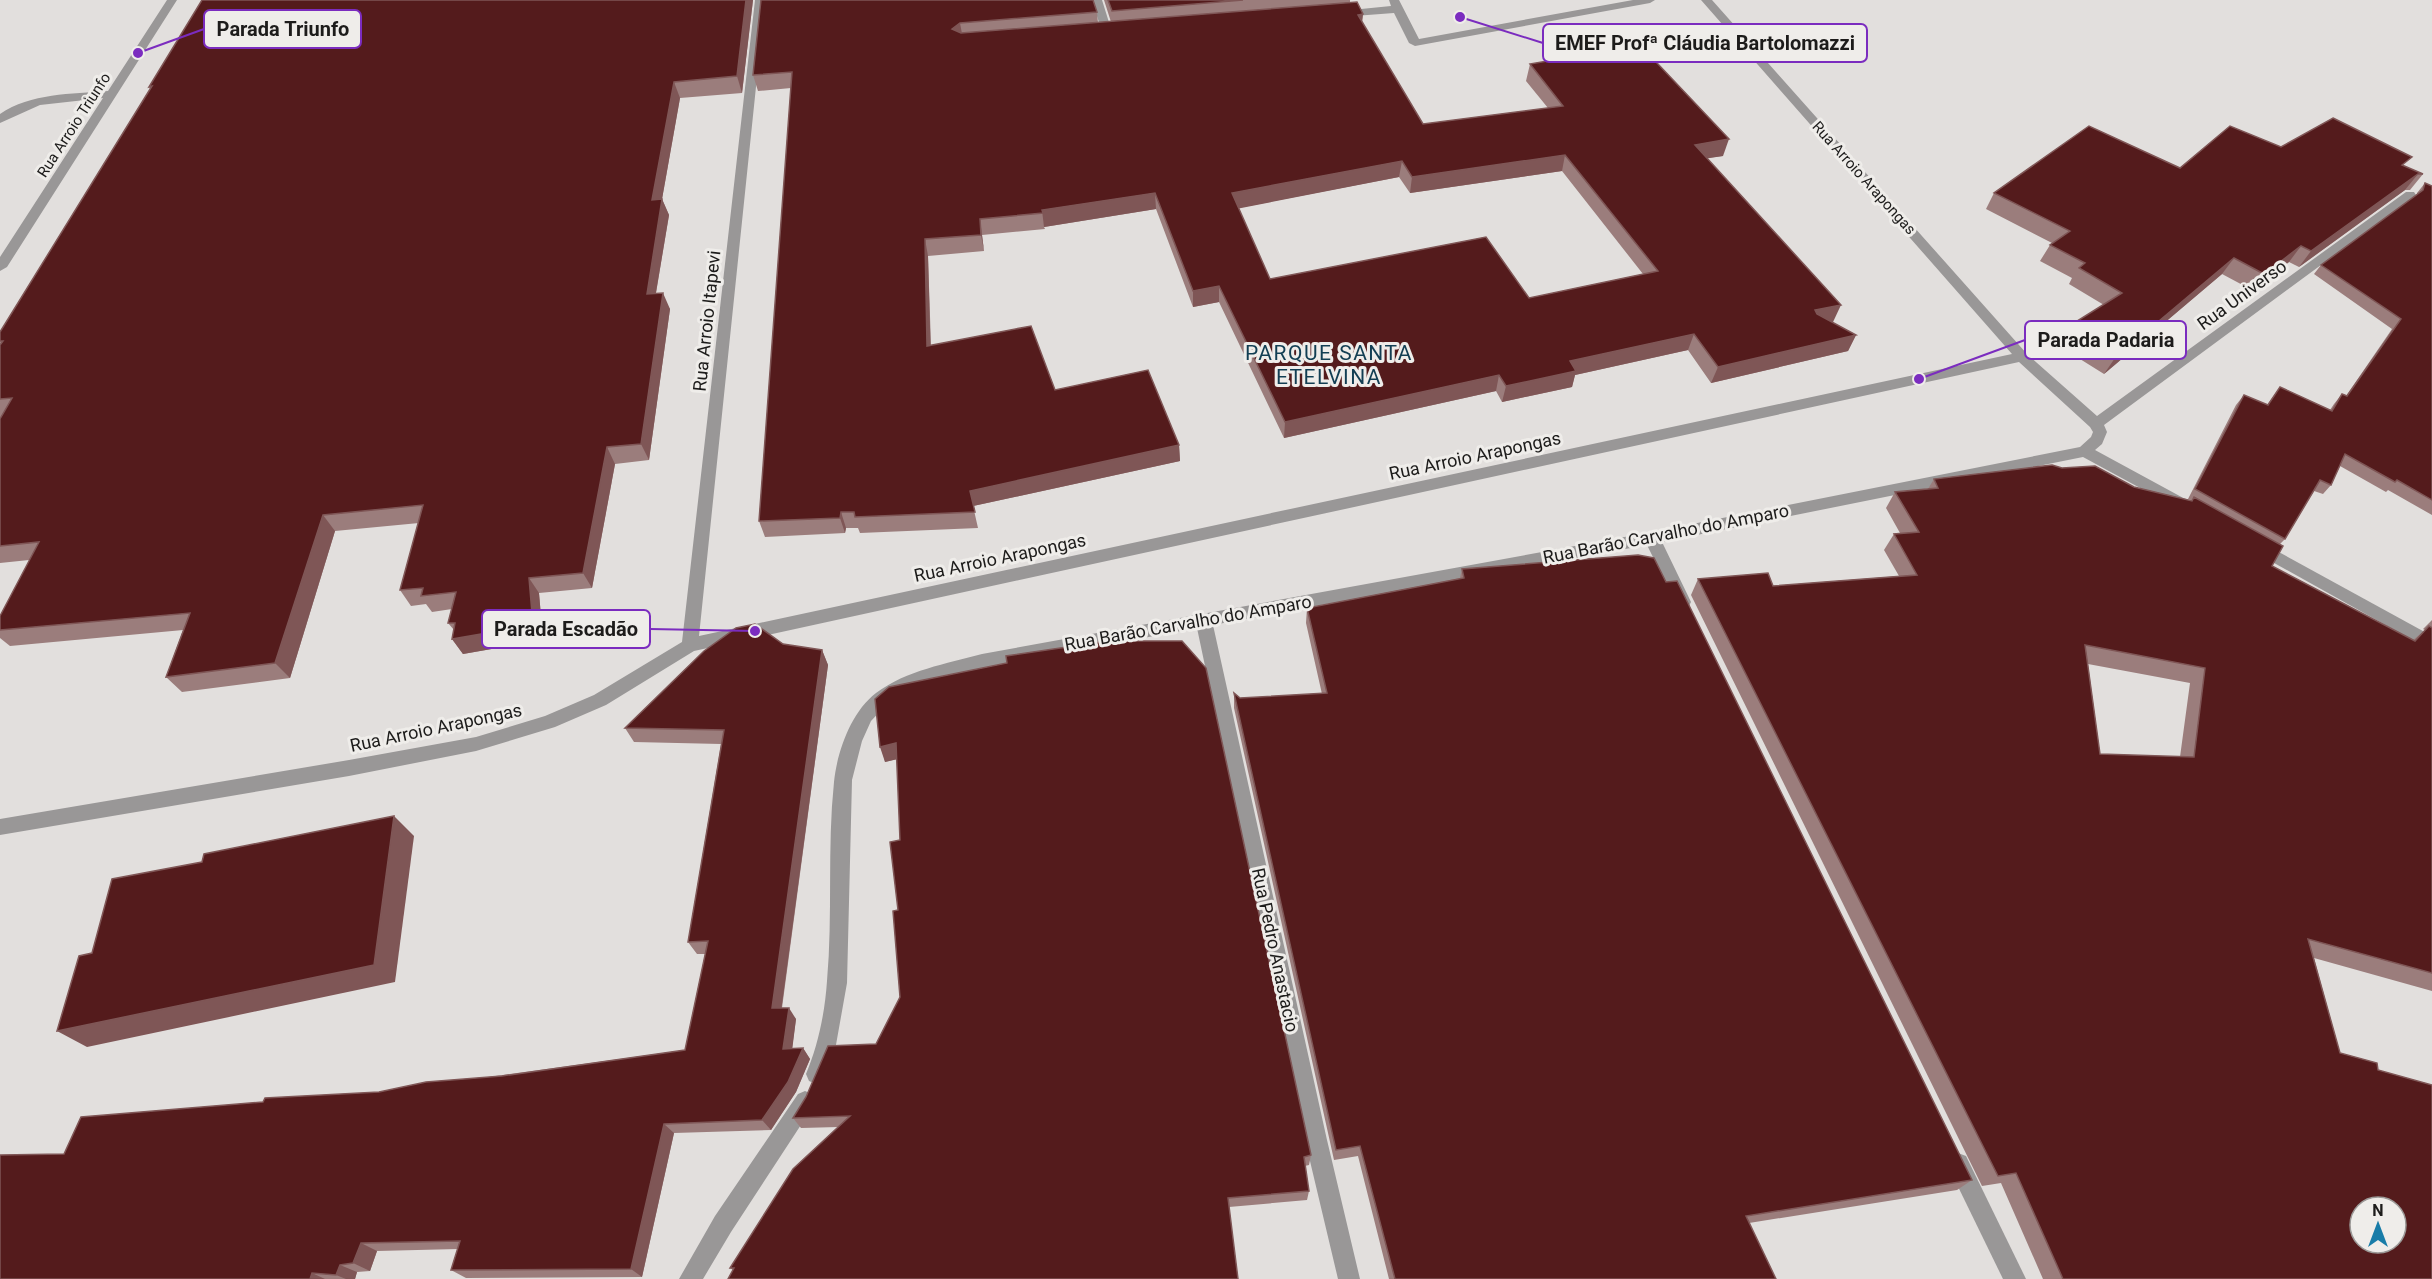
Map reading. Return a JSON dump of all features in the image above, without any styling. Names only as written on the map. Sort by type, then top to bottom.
[{"type":"street","name":"Rua Arroio Triunfo","points":[[0,267],[172,0]]},
{"type":"street","name":"Rua Arroio Itapevi","points":[[690,645],[760,0]]},
{"type":"street","points":[[1095,33],[1113,32],[1096,0]]},
{"type":"street","points":[[1329,15],[1396,4],[1415,43],[1650,0]]},
{"type":"street","name":"Rua Arroio Arapongas","points":[[1706,0],[2022,357],[2096,424]]},
{"type":"street","points":[[0,119],[21,107],[38,102],[112,94]]},
{"type":"street","name":"Rua Universo","points":[[2096,424],[2410,195]]},
{"type":"street","name":"Rua Arroio Arapongas","points":[[0,827],[349,768],[476,744],[549,722],[600,700],[690,645],[2022,357]]},
{"type":"street","points":[[2096,424],[2100,432],[2097,440],[2085,451],[2196,512]]},
{"type":"street","name":"Rua Barão Carvalho do Amparo","points":[[690,1279],[723,1224],[805,1100],[824,1056],[837,983],[843,780],[853,741],[866,716],[881,699],[910,681],[982,661],[1652,538],[2085,451]]},
{"type":"street","points":[[1652,538],[1694,623]]},
{"type":"street","points":[[2247,541],[2432,644]]},
{"type":"street","name":"Rua Pedro Anastacio","points":[[1203,620],[1316,1140],[1349,1279]]},
{"type":"street","points":[[1949,1146],[2015,1279]]},
{"type":"building","points":[[202,0],[746,0],[737,76],[674,82],[652,200],[662,199],[647,294],[663,293],[641,444],[607,447],[583,573],[529,578],[533,625],[452,639],[455,623],[448,623],[456,592],[421,596],[423,588],[400,590],[423,505],[323,515],[275,663],[166,677],[190,613],[0,630],[0,616],[39,542],[0,546],[0,419],[12,398],[0,399],[0,345],[3,341],[0,341],[0,332],[152,86],[149,87]]},
{"type":"building","points":[[761,0],[1093,0],[1097,12],[960,23],[952,29],[961,33],[1357,2],[1363,14],[1358,15],[1423,124],[1563,106],[1530,64],[1640,45],[1729,139],[1695,145],[1841,305],[1815,310],[1817,314],[1856,335],[1718,367],[1694,334],[1570,361],[1576,371],[1506,386],[1499,375],[1285,422],[1219,286],[1193,291],[1155,193],[1042,210],[1043,213],[980,219],[981,235],[925,239],[927,346],[1031,326],[1055,390],[1148,370],[1179,445],[970,491],[975,512],[855,517],[854,512],[841,512],[840,518],[759,521],[792,72],[753,75]],"holes":[[[1565,155],[1658,271],[1529,298],[1486,237],[1270,279],[1232,193],[1402,161],[1412,177]]]},
{"type":"building","points":[[1108,0],[1243,0],[1112,11]]},
{"type":"building","points":[[2333,118],[2412,157],[2402,165],[2423,174],[2418,174],[2311,251],[2301,246],[2264,274],[2234,258],[2115,358],[2066,328],[2122,293],[2079,268],[2085,263],[2050,245],[2070,231],[1994,193],[2089,126],[2180,168],[2230,126],[2281,147]]},
{"type":"building","points":[[2425,183],[2432,186],[2432,500],[2345,454],[2331,485],[2320,480],[2285,539],[2195,489],[2244,395],[2268,405],[2280,387],[2332,411],[2342,394],[2347,396],[2401,319],[2321,265],[2423,190]]},
{"type":"building","points":[[2052,465],[2062,468],[2095,466],[2134,487],[2192,501],[2194,497],[2283,546],[2272,566],[2415,641],[2429,626],[2432,628],[2432,973],[2308,939],[2340,1053],[2377,1063],[2378,1070],[2432,1085],[2432,1279],[2063,1279],[2016,1173],[1998,1176],[1698,579],[1768,573],[1773,586],[1917,575],[1894,534],[1919,532],[1895,492],[1938,488],[1934,479]],"holes":[[[2085,645],[2205,668],[2194,757],[2100,754]]]},
{"type":"building","points":[[1638,555],[1654,558],[1666,582],[1677,581],[1972,1180],[1746,1216],[1776,1279],[1395,1279],[1360,1146],[1336,1150],[1234,693],[1240,698],[1327,693],[1307,608],[1464,578],[1462,569]]},
{"type":"building","points":[[755,624],[783,644],[822,650],[772,1008],[789,1008],[783,1049],[803,1048],[788,1082],[762,1120],[664,1124],[631,1269],[451,1270],[460,1241],[361,1243],[353,1263],[340,1265],[336,1275],[312,1273],[310,1279],[0,1279],[0,1155],[64,1154],[81,1117],[263,1102],[265,1098],[379,1092],[426,1082],[502,1076],[685,1050],[708,941],[688,942],[724,730],[625,728],[704,651],[736,628]]},
{"type":"building","points":[[1108,641],[1182,641],[1206,668],[1311,1155],[1304,1157],[1309,1191],[1228,1198],[1238,1279],[728,1279],[734,1268],[730,1268],[793,1169],[850,1116],[793,1118],[806,1097],[828,1046],[876,1044],[900,997],[893,911],[898,910],[890,842],[900,840],[896,743],[880,747],[875,699],[889,687],[1007,663],[1006,656]]},
{"type":"building","points":[[394,816],[374,965],[57,1031],[79,956],[92,953],[112,879],[202,862],[204,854]]},
{"type":"place","name":"EMEF Profª Cláudia Bartolomazzi","points":[[1460,17]]},
{"type":"place","name":"Parada Triunfo","points":[[138,53]]},
{"type":"place","name":"Parada Padaria","points":[[1919,379]]},
{"type":"place","name":"Parada Escadão","points":[[755,631]]},
{"type":"district","name":"PARQUE SANTA ETELVINA","points":[[1329,365]]}]
